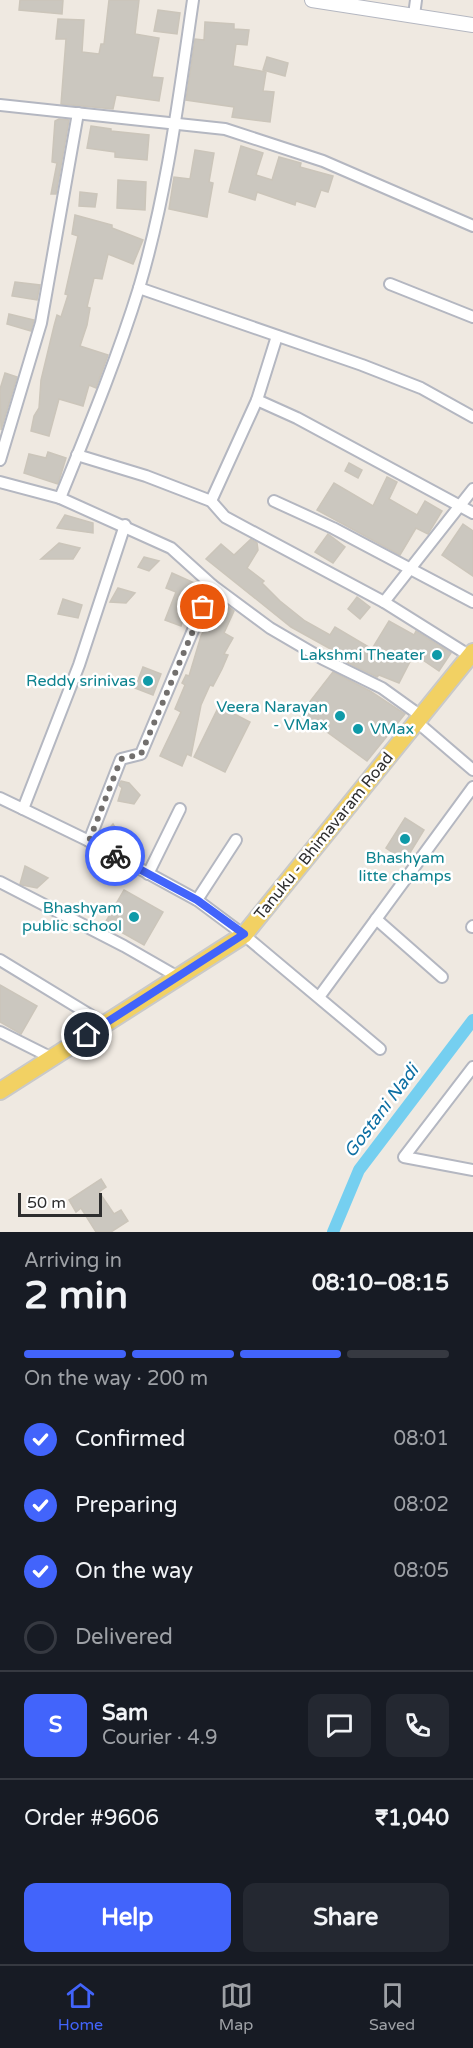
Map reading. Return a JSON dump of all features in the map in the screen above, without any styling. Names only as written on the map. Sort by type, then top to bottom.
[{"type":"main road","name":"Tanuku - Bhimavaram Road","points":[[0,1091],[244,934],[471,654]]},
{"type":"street","points":[[60,498],[139,288],[176,123],[193,0]]},
{"type":"street","points":[[312,0],[473,25]]},
{"type":"street","points":[[414,15],[416,0]]},
{"type":"street","points":[[0,105],[225,129],[323,161],[473,226]]},
{"type":"street","points":[[0,460],[41,323],[78,112]]},
{"type":"street","points":[[390,284],[473,317]]},
{"type":"street","points":[[139,288],[421,388],[473,417]]},
{"type":"street","points":[[211,501],[257,400],[277,336]]},
{"type":"street","points":[[257,400],[297,418],[473,513]]},
{"type":"street","points":[[77,455],[146,476],[211,501],[225,517],[384,602],[471,654]]},
{"type":"street","points":[[0,482],[60,498],[125,525],[171,548],[212,585],[270,628],[323,659],[382,688],[473,770]]},
{"type":"street","points":[[384,602],[473,489]]},
{"type":"street","points":[[274,501],[333,528],[473,602]]},
{"type":"street","points":[[23,809],[79,665],[125,525]]},
{"type":"street","points":[[89,841],[121,759],[141,754],[212,585]]},
{"type":"street","points":[[319,997],[473,787]]},
{"type":"street","points":[[0,798],[89,841],[197,900],[244,934],[380,1049]]},
{"type":"street","points":[[148,874],[180,809]]},
{"type":"street","points":[[197,900],[236,840]]},
{"type":"street","points":[[0,882],[124,946],[178,977]]},
{"type":"street","points":[[376,919],[442,977]]},
{"type":"street","points":[[0,960],[105,1024]]},
{"type":"street","points":[[0,1032],[52,1058]]},
{"type":"street","points":[[473,1067],[404,1157],[473,1170]]},
{"type":"building","points":[[20,0],[63,0],[62,14],[19,10]]},
{"type":"building","points":[[109,0],[139,0],[135,34],[159,38],[152,77],[163,78],[159,101],[116,95],[113,109],[61,104],[66,39],[56,39],[58,19],[84,20],[82,52],[99,54],[101,44],[104,44]]},
{"type":"building","points":[[158,10],[180,13],[177,34],[154,31]]},
{"type":"building","points":[[205,22],[234,24],[234,29],[249,30],[247,45],[236,44],[233,66],[266,72],[263,91],[274,92],[270,122],[232,117],[234,107],[186,100],[195,39],[204,40]]},
{"type":"building","points":[[267,57],[288,63],[285,76],[263,70]]},
{"type":"building","points":[[69,120],[56,194],[51,194],[57,163],[52,162],[55,121]]},
{"type":"building","points":[[91,126],[111,129],[111,131],[149,135],[147,160],[115,157],[115,152],[87,148]]},
{"type":"building","points":[[241,146],[263,153],[256,175],[272,180],[279,157],[301,163],[300,167],[333,176],[328,192],[321,190],[315,207],[296,201],[295,205],[257,192],[255,200],[229,192]]},
{"type":"building","points":[[195,150],[214,153],[209,182],[213,183],[207,217],[169,209],[174,177],[190,179]]},
{"type":"building","points":[[118,180],[146,182],[145,210],[117,208]]},
{"type":"building","points":[[80,192],[97,194],[95,207],[79,206]]},
{"type":"building","points":[[75,215],[112,225],[112,228],[143,240],[133,264],[108,254],[102,279],[94,278],[87,307],[90,308],[87,325],[80,346],[108,355],[96,388],[89,385],[83,406],[59,399],[49,436],[31,431],[34,416],[39,408],[41,380],[54,326],[57,315],[61,317],[68,295],[65,294],[78,236],[72,234]]},
{"type":"building","points":[[15,282],[40,285],[37,300],[12,296]]},
{"type":"building","points":[[9,314],[34,320],[31,331],[7,324]]},
{"type":"building","points":[[5,373],[17,377],[1,430],[0,389]]},
{"type":"building","points":[[48,452],[66,458],[58,484],[24,473],[29,454],[46,458]]},
{"type":"building","points":[[349,463],[362,470],[358,478],[345,471]]},
{"type":"building","points":[[387,477],[397,482],[389,499],[417,515],[425,501],[442,511],[428,534],[416,528],[400,555],[317,510],[334,483],[373,506]]},
{"type":"building","points":[[65,515],[93,523],[93,533],[57,528]]},
{"type":"building","points":[[463,524],[473,531],[473,576],[442,555]]},
{"type":"building","points":[[328,534],[345,547],[333,563],[315,552]]},
{"type":"building","points":[[251,539],[257,543],[258,550],[247,568],[264,581],[262,583],[280,601],[305,621],[330,635],[335,627],[372,649],[389,621],[414,635],[416,631],[451,653],[439,671],[414,654],[399,683],[379,675],[377,677],[342,660],[345,657],[291,627],[206,559],[221,544],[234,555]]},
{"type":"building","points":[[59,543],[80,548],[73,559],[41,559]]},
{"type":"building","points":[[144,557],[159,561],[149,571],[138,567]]},
{"type":"building","points":[[172,573],[203,587],[199,596],[191,593],[181,626],[165,620],[176,592],[166,588]]},
{"type":"building","points":[[118,588],[135,593],[126,603],[110,602]]},
{"type":"building","points":[[357,597],[370,607],[360,619],[348,609]]},
{"type":"building","points":[[63,599],[82,605],[78,618],[58,614]]},
{"type":"building","points":[[219,600],[234,611],[224,633],[233,638],[224,654],[228,655],[222,669],[213,686],[210,685],[201,705],[191,756],[187,754],[182,766],[160,756],[181,712],[175,709],[185,685],[182,683],[186,675],[189,676],[201,636]]},
{"type":"building","name":"Reddy srinivas","points":[[143,667],[161,674],[153,695],[135,688]]},
{"type":"building","name":"VMax","points":[[333,672],[370,691],[405,714],[367,761],[301,713]]},
{"type":"building","points":[[219,706],[250,722],[225,772],[194,757]]},
{"type":"building","points":[[121,781],[129,783],[140,795],[134,804],[118,801],[122,788],[119,785]]},
{"type":"building","name":"Bhashyam litte champs","points":[[405,818],[424,830],[405,861],[386,848]]},
{"type":"building","points":[[113,824],[119,834],[111,841],[104,834]]},
{"type":"building","points":[[25,866],[48,878],[37,888],[20,884]]},
{"type":"building","name":"Bhashyam public school","points":[[124,890],[163,912],[144,945],[105,923]]},
{"type":"building","points":[[0,985],[37,1006],[21,1034],[0,1022]]},
{"type":"building","points":[[101,1179],[106,1187],[99,1192],[114,1214],[121,1210],[128,1221],[111,1232],[96,1232],[81,1208],[76,1212],[69,1200]]},
{"type":"waterway","name":"Gostani Nadi","points":[[333,1232],[359,1170],[473,1020]]},
{"type":"way so far","points":[[115,856],[89,841],[121,759],[141,754],[203,607]]},
{"type":"place","name":"Lakshmi Theater","points":[[437,655]]},
{"type":"place","name":"Reddy srinivas","points":[[148,681]]},
{"type":"place","name":"Veera Narayan - VMax","points":[[340,716]]},
{"type":"place","name":"VMax","points":[[358,729]]},
{"type":"place","name":"Bhashyam litte champs","points":[[405,839]]},
{"type":"place","name":"Bhashyam public school","points":[[134,917]]},
{"type":"route","points":[[87,1035],[244,934],[197,900],[115,856]]}]
